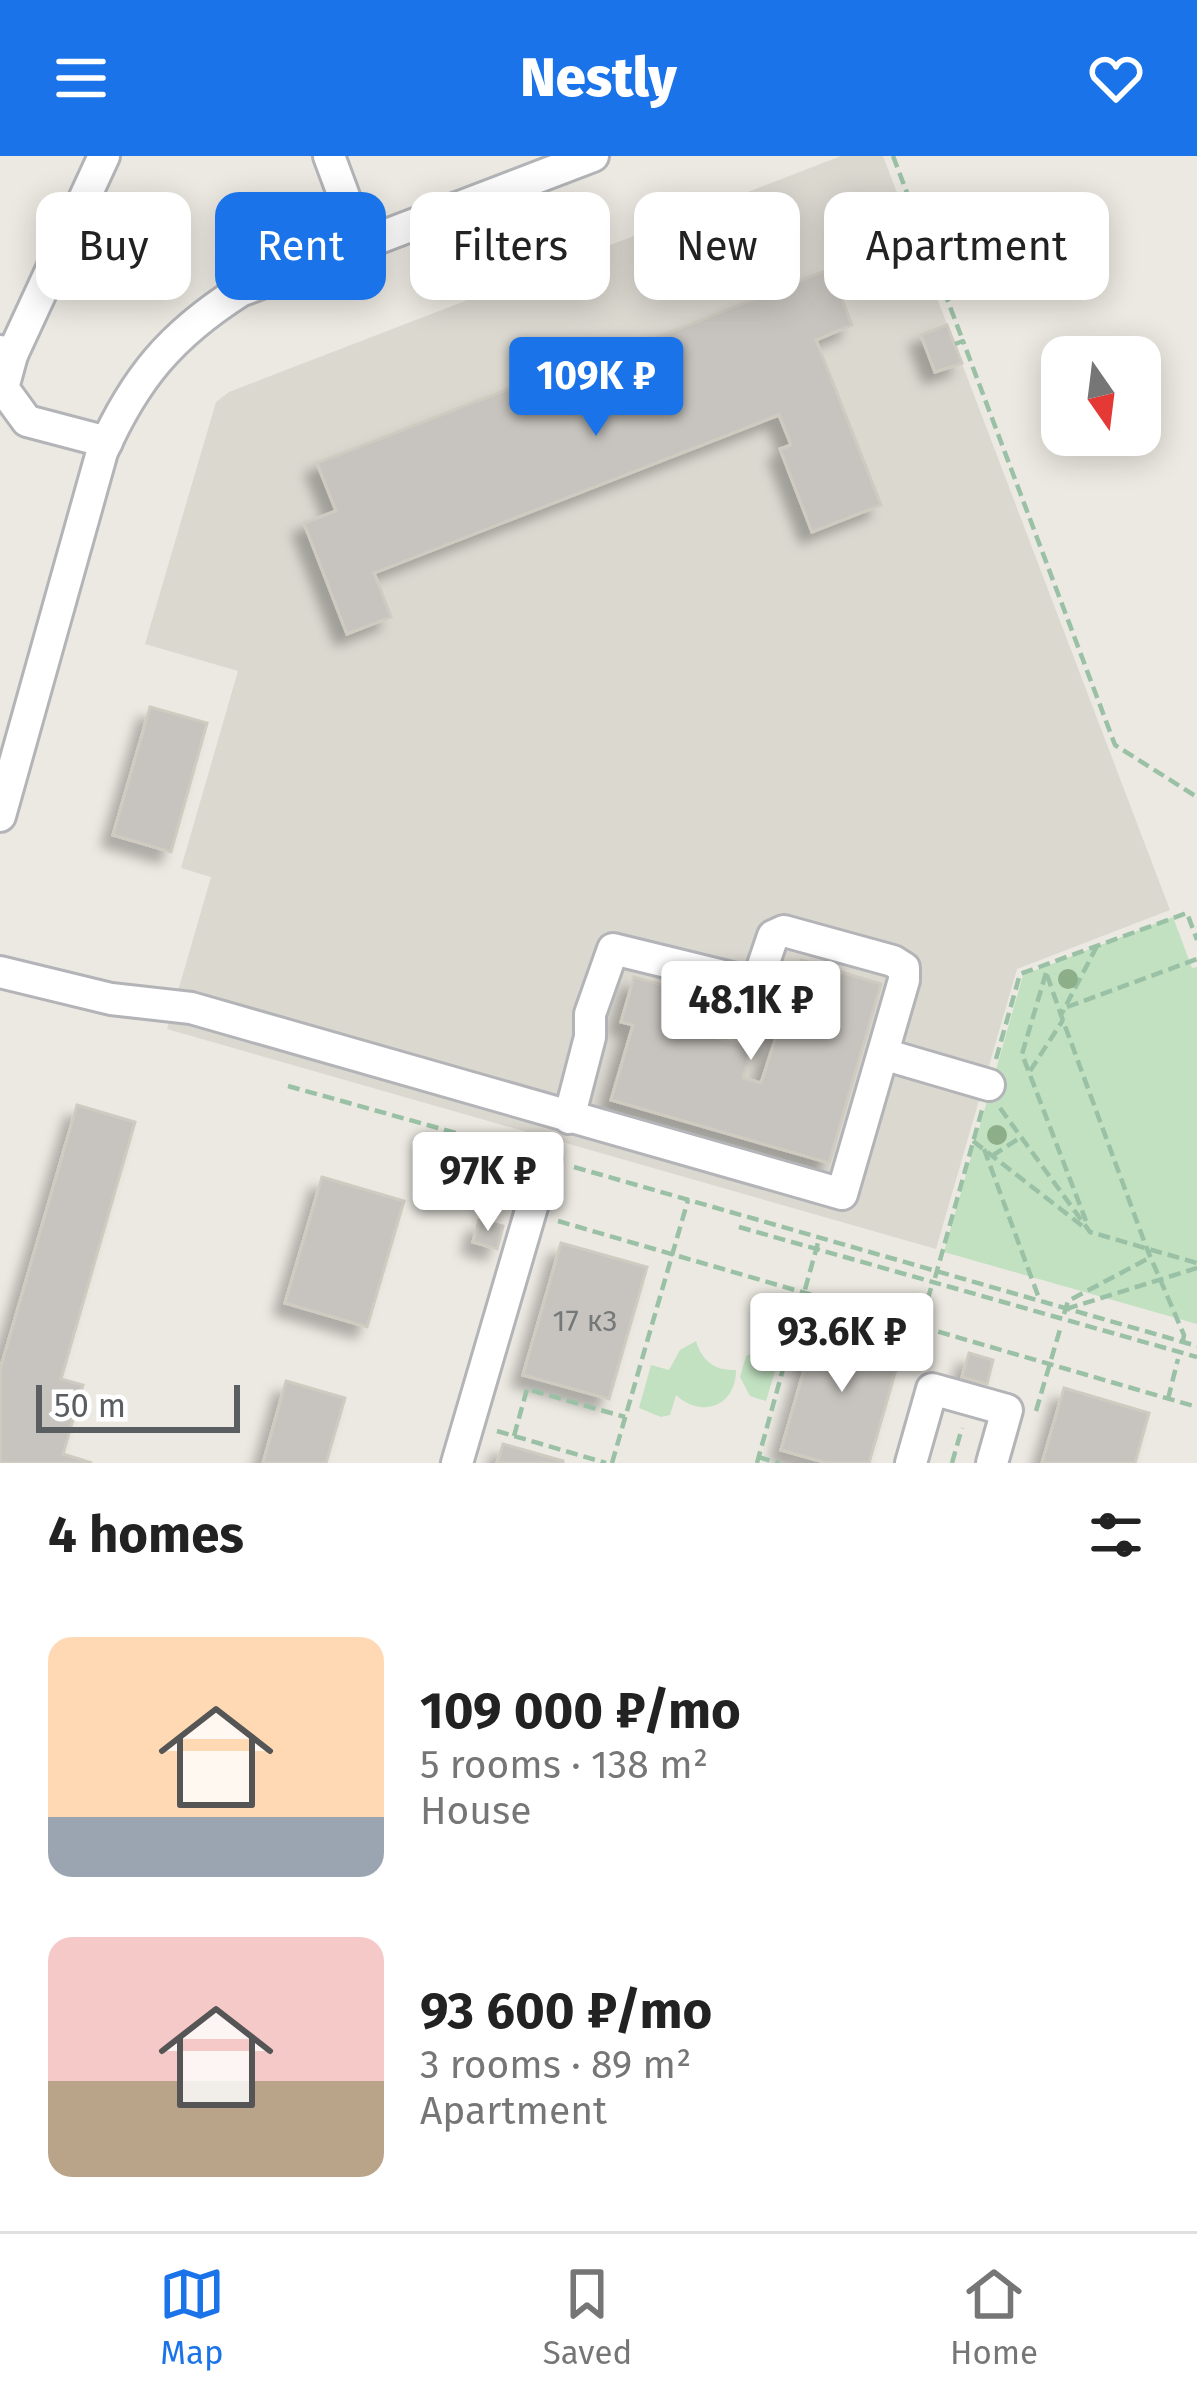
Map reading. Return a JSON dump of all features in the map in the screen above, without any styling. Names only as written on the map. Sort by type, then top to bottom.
[{"type":"street","points":[[104,156],[6,353],[4,388],[27,421],[107,442]]},
{"type":"street","points":[[328,156],[342,192]]},
{"type":"street","points":[[386,233],[593,156]]},
{"type":"street","points":[[0,816],[107,442],[128,396],[167,349],[226,300]]},
{"type":"street","points":[[0,972],[111,999],[191,1008],[569,1118],[842,1194],[904,968],[784,931],[773,937],[763,974],[748,982],[613,949],[590,1014],[590,1037],[569,1118]]},
{"type":"street","points":[[883,1054],[988,1088]]},
{"type":"street","points":[[457,1463],[546,1159]]},
{"type":"street","points":[[911,1463],[932,1389],[1007,1410],[992,1463]]},
{"type":"path","points":[[892,156],[1115,745],[1197,797]]},
{"type":"path","points":[[955,344],[963,341]]},
{"type":"path","points":[[935,1275],[1020,974],[1045,969],[1187,913],[1197,940]]},
{"type":"path","points":[[1189,917],[1197,914]]},
{"type":"path","points":[[1029,1072],[1097,946]]},
{"type":"path","points":[[1063,1014],[1197,959]]},
{"type":"path","points":[[1045,969],[1147,1249],[1184,1335],[1182,1344]]},
{"type":"path","points":[[1045,969],[1022,1054],[1090,1232]]},
{"type":"path","points":[[288,1086],[935,1275],[1197,1346]]},
{"type":"path","points":[[988,1088],[1090,1232]]},
{"type":"path","points":[[992,1156],[1021,1137]]},
{"type":"path","points":[[973,1141],[1090,1232],[1197,1266]]},
{"type":"path","points":[[984,1149],[1040,1301]]},
{"type":"path","points":[[492,1430],[609,1463],[688,1201]]},
{"type":"path","points":[[553,1220],[1197,1407]]},
{"type":"path","points":[[739,1227],[1197,1357]]},
{"type":"path","points":[[779,1463],[758,1460],[819,1239]]},
{"type":"path","points":[[1065,1311],[1068,1301],[1151,1257]]},
{"type":"path","points":[[1065,1311],[1197,1266]]},
{"type":"path","points":[[1122,1273],[1131,1288]]},
{"type":"path","points":[[1050,1364],[1060,1326]]},
{"type":"path","points":[[1168,1399],[1178,1359]]},
{"type":"path","points":[[514,1436],[527,1389],[625,1417]]},
{"type":"path","points":[[952,1463],[970,1400]]},
{"type":"shaded area","points":[[841,156],[883,156],[897,192],[824,192],[824,300],[938,300],[1170,910],[1017,969],[936,1249],[167,1029],[211,877],[181,868],[238,671],[145,644],[216,402],[229,392],[468,300],[610,300],[610,245],[634,236],[634,300],[800,300],[800,192],[748,192]]},
{"type":"green space","points":[[1173,917],[1192,968],[1197,967],[1197,1324],[944,1252],[1023,975]]},
{"type":"green space","points":[[696,1341],[710,1363],[736,1370],[724,1400],[696,1406],[676,1395],[670,1415],[661,1417],[639,1408],[651,1365],[669,1370],[680,1350]]},
{"type":"green space","points":[[765,1347],[781,1351],[766,1401],[750,1396],[740,1377],[746,1356]]},
{"type":"building","points":[[824,271],[824,300],[842,300],[852,325],[816,340],[881,505],[812,532],[780,449],[791,445],[779,415],[374,573],[391,617],[347,634],[304,523],[336,511],[317,463],[516,386],[521,400],[533,396],[527,380],[624,342],[630,357],[638,354],[635,346],[751,300],[800,300],[800,281]]},
{"type":"building","points":[[947,325],[962,363],[935,372],[921,335]]},
{"type":"building","points":[[150,707],[207,723],[171,852],[113,835]]},
{"type":"building","points":[[801,960],[881,984],[829,1163],[611,1100],[633,1025],[621,1022],[634,977],[701,996],[691,1031],[751,1048],[743,1078],[761,1083]]},
{"type":"building","points":[[77,1105],[135,1122],[61,1379],[83,1385],[63,1454],[92,1463],[0,1463],[0,1370]]},
{"type":"building","points":[[322,1177],[404,1201],[367,1327],[285,1303]]},
{"type":"building","points":[[479,1220],[503,1226],[497,1249],[473,1242]]},
{"type":"building","points":[[561,1243],[647,1267],[609,1399],[523,1375]]},
{"type":"building","points":[[819,1318],[904,1342],[869,1463],[827,1463],[781,1450]]},
{"type":"building","points":[[969,1353],[993,1360],[987,1384],[962,1377]]},
{"type":"building","points":[[286,1381],[345,1398],[326,1463],[263,1463]]},
{"type":"building","points":[[1064,1388],[1149,1413],[1135,1463],[1042,1463]]},
{"type":"building","points":[[503,1444],[563,1461],[563,1463],[497,1463]]}]
